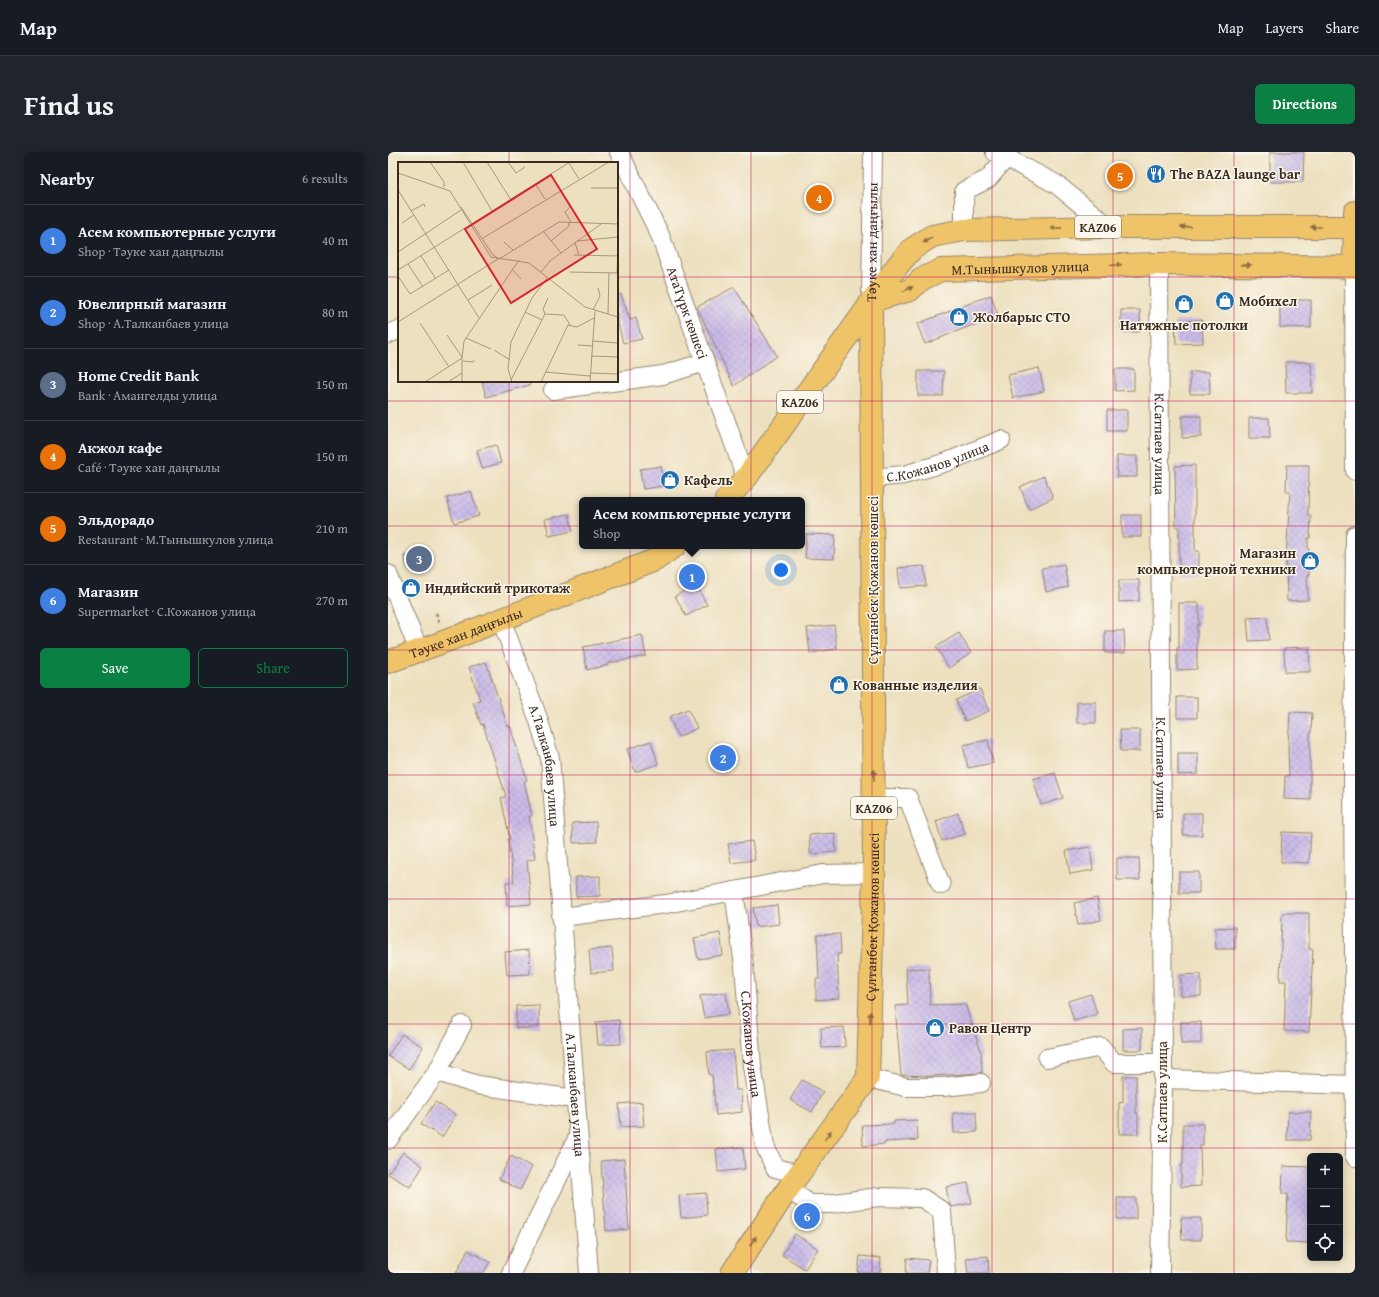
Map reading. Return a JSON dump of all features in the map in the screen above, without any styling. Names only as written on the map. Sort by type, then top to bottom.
[{"type":"main road","points":[[1354,267],[1355,212]]},
{"type":"main road","name":"KАZ06","points":[[871,301],[912,249],[932,236],[964,230],[1109,227],[1355,227]]},
{"type":"main road","name":"М.Тынышкулов улица","points":[[871,301],[910,290],[922,279],[941,270],[1159,264],[1354,267]]},
{"type":"main road","name":"Тәуке хан даңғылы","points":[[729,497],[746,478],[871,301]]},
{"type":"main road","name":"Сұлтанбек Қожанов көшесі","points":[[868,1078],[874,873],[871,301]]},
{"type":"main road","name":"Тәуке хан даңғылы","points":[[388,662],[655,560],[671,549]]},
{"type":"main road","points":[[732,1273],[868,1078]]},
{"type":"street","name":"АтаТүрк көшесі","points":[[619,152],[660,235],[746,478]]},
{"type":"street","name":"Тәуке хан даңғылы","points":[[871,301],[873,152]]},
{"type":"street","points":[[964,230],[964,191],[988,179],[1000,155],[1056,184],[1109,227]]},
{"type":"street","name":"К.Сатпаев улица","points":[[1159,264],[1162,1071],[1160,1273]]},
{"type":"street","points":[[1354,267],[1355,471]]},
{"type":"street","points":[[388,334],[398,330]]},
{"type":"street","points":[[618,381],[663,375],[705,362]]},
{"type":"street","points":[[553,390],[612,382]]},
{"type":"street","name":"С.Кожанов улица","points":[[873,478],[904,475],[947,462],[1001,440]]},
{"type":"street","points":[[1355,535],[1355,1157]]},
{"type":"street","points":[[388,574],[419,651]]},
{"type":"street","name":"А.Талканбаев улица","points":[[501,619],[538,718],[550,758],[588,1273]]},
{"type":"street","points":[[874,798],[908,798],[941,885]]},
{"type":"street","points":[[561,917],[666,904],[823,874],[874,873]]},
{"type":"street","name":"С.Кожанов улица","points":[[734,891],[744,966],[752,1066],[765,1146],[775,1168],[795,1182],[810,1204],[828,1204],[878,1197],[922,1198],[942,1211],[946,1273]]},
{"type":"street","points":[[388,1140],[437,1072],[462,1025]]},
{"type":"street","points":[[1047,1058],[1101,1047],[1114,1064],[1162,1071],[1354,1086]]},
{"type":"street","points":[[437,1072],[478,1085],[575,1099]]},
{"type":"street","points":[[868,1078],[906,1087],[943,1087],[982,1083]]},
{"type":"street","points":[[511,1273],[578,1137]]},
{"type":"building","points":[[1270,152],[1304,152],[1303,182],[1270,182]]},
{"type":"building","points":[[734,287],[777,356],[734,386],[697,307]]},
{"type":"building","points":[[621,294],[630,320],[636,318],[642,339],[623,343],[618,323],[618,295]]},
{"type":"building","points":[[991,295],[998,315],[925,344],[917,324]]},
{"type":"building","points":[[1280,300],[1311,300],[1311,328],[1280,327]]},
{"type":"building","points":[[1121,310],[1140,310],[1140,332],[1121,332]]},
{"type":"building","points":[[1202,320],[1203,343],[1176,344],[1175,321]]},
{"type":"building","points":[[1285,362],[1311,362],[1312,393],[1286,393]]},
{"type":"building","points":[[1039,368],[1044,391],[1013,398],[1008,375]]},
{"type":"building","points":[[1115,369],[1134,369],[1134,390],[1115,391]]},
{"type":"building","points":[[918,371],[944,371],[943,396],[918,396]]},
{"type":"building","points":[[1190,372],[1209,372],[1210,394],[1190,394]]},
{"type":"building","points":[[482,382],[529,382],[530,385],[486,397]]},
{"type":"building","points":[[1107,410],[1127,410],[1127,431],[1107,431]]},
{"type":"building","points":[[1182,416],[1201,416],[1201,437],[1182,438]]},
{"type":"building","points":[[1249,418],[1269,418],[1270,438],[1249,438]]},
{"type":"building","points":[[496,445],[501,463],[482,468],[477,450]]},
{"type":"building","points":[[1117,456],[1137,456],[1137,477],[1117,477]]},
{"type":"building","points":[[1195,465],[1195,551],[1199,551],[1199,573],[1179,573],[1179,527],[1176,527],[1175,466]]},
{"type":"building","points":[[1287,465],[1309,465],[1308,515],[1311,515],[1310,538],[1308,538],[1308,600],[1287,601],[1286,560],[1290,491],[1286,491]]},
{"type":"building","points":[[661,466],[664,486],[643,489],[640,469]]},
{"type":"building","points":[[1044,476],[1053,498],[1029,509],[1020,487]]},
{"type":"building","points":[[471,491],[479,516],[454,523],[447,498]]},
{"type":"building","points":[[569,514],[573,531],[549,536],[545,519]]},
{"type":"building","points":[[1122,515],[1141,515],[1141,537],[1122,537]]},
{"type":"building","points":[[806,534],[835,535],[834,559],[805,558]]},
{"type":"building","points":[[421,551],[425,563],[408,568],[404,556]]},
{"type":"building","points":[[1064,564],[1068,587],[1046,592],[1042,568]]},
{"type":"building","points":[[924,566],[926,586],[900,588],[898,568]]},
{"type":"building","points":[[1119,580],[1139,580],[1139,601],[1119,602]]},
{"type":"building","points":[[696,585],[707,605],[686,616],[675,596]]},
{"type":"building","points":[[1179,603],[1199,603],[1199,625],[1197,625],[1197,669],[1177,670],[1177,648],[1179,648]]},
{"type":"building","points":[[1267,617],[1269,640],[1249,641],[1247,618]]},
{"type":"building","points":[[834,625],[837,649],[810,653],[807,628]]},
{"type":"building","points":[[1105,631],[1124,631],[1125,653],[1105,653]]},
{"type":"building","points":[[959,633],[971,653],[949,668],[936,647]]},
{"type":"building","points":[[642,635],[646,656],[608,663],[608,665],[587,670],[583,647]]},
{"type":"building","points":[[1309,647],[1310,672],[1285,672],[1284,648]]},
{"type":"building","points":[[486,662],[508,727],[510,726],[527,780],[524,781],[532,816],[529,816],[535,859],[527,860],[531,904],[507,906],[506,882],[514,882],[508,839],[510,839],[501,798],[506,796],[483,724],[481,725],[473,702],[480,700],[469,667]]},
{"type":"building","points":[[980,689],[989,711],[965,721],[956,700]]},
{"type":"building","points":[[1177,697],[1197,697],[1197,718],[1177,718]]},
{"type":"building","points":[[1077,702],[1096,702],[1096,723],[1077,723]]},
{"type":"building","points":[[688,709],[697,728],[678,737],[669,717]]},
{"type":"building","points":[[1290,712],[1312,713],[1310,733],[1310,800],[1284,799],[1285,776],[1289,776],[1288,747]]},
{"type":"building","points":[[1120,730],[1140,730],[1140,751],[1121,751]]},
{"type":"building","points":[[988,740],[993,763],[968,768],[963,745]]},
{"type":"building","points":[[651,741],[658,764],[635,772],[627,749]]},
{"type":"building","points":[[1178,753],[1198,753],[1198,774],[1178,775]]},
{"type":"building","points":[[1055,773],[1063,798],[1041,805],[1033,779]]},
{"type":"building","points":[[958,813],[965,834],[942,841],[936,821]]},
{"type":"building","points":[[1183,813],[1202,813],[1202,835],[1183,835]]},
{"type":"building","points":[[596,822],[597,842],[573,843],[572,823]]},
{"type":"building","points":[[1282,832],[1311,833],[1309,863],[1281,862]]},
{"type":"building","points":[[835,833],[836,852],[810,854],[809,835]]},
{"type":"building","points":[[752,841],[755,860],[731,863],[728,844]]},
{"type":"building","points":[[1090,847],[1093,870],[1070,874],[1066,851]]},
{"type":"building","points":[[1117,858],[1139,858],[1140,880],[1117,880]]},
{"type":"building","points":[[1179,872],[1199,872],[1199,893],[1179,893]]},
{"type":"building","points":[[600,876],[600,896],[576,897],[576,877]]},
{"type":"building","points":[[1097,898],[1101,920],[1078,925],[1074,903]]},
{"type":"building","points":[[777,905],[779,924],[756,927],[753,908]]},
{"type":"building","points":[[1282,913],[1309,913],[1309,949],[1313,949],[1309,1032],[1284,1031],[1286,981],[1280,981]]},
{"type":"building","points":[[1235,927],[1235,949],[1216,949],[1215,928]]},
{"type":"building","points":[[720,933],[723,955],[698,959],[694,938]]},
{"type":"building","points":[[840,934],[841,954],[837,954],[839,998],[816,1000],[816,979],[819,979],[817,935]]},
{"type":"building","points":[[612,948],[614,971],[591,973],[589,950]]},
{"type":"building","points":[[529,950],[530,974],[507,975],[505,952]]},
{"type":"building","name":"Равон Центр","points":[[929,968],[930,1005],[965,1004],[981,1051],[982,1073],[931,1076],[901,1075],[895,1006],[908,1005],[906,969]]},
{"type":"building","points":[[1201,974],[1201,996],[1181,996],[1181,975]]},
{"type":"building","points":[[726,992],[729,1014],[704,1018],[700,996]]},
{"type":"building","points":[[1091,994],[1097,1014],[1074,1021],[1068,1001]]},
{"type":"building","points":[[539,1005],[539,1028],[516,1028],[516,1006]]},
{"type":"building","points":[[619,1020],[621,1044],[598,1045],[596,1022]]},
{"type":"building","points":[[1181,1022],[1201,1022],[1201,1043],[1181,1044]]},
{"type":"building","points":[[844,1027],[845,1047],[822,1048],[821,1028]]},
{"type":"building","points":[[1142,1028],[1142,1050],[1123,1050],[1123,1029]]},
{"type":"building","points":[[402,1034],[423,1047],[409,1069],[388,1056]]},
{"type":"building","points":[[733,1050],[736,1090],[741,1090],[742,1112],[716,1115],[712,1075],[709,1075],[707,1052]]},
{"type":"building","points":[[1123,1076],[1136,1076],[1136,1113],[1138,1113],[1138,1134],[1119,1134],[1119,1103],[1123,1102]]},
{"type":"building","points":[[802,1080],[823,1092],[812,1112],[790,1100]]},
{"type":"building","points":[[435,1102],[456,1115],[442,1137],[421,1124]]},
{"type":"building","points":[[642,1102],[644,1126],[621,1127],[619,1104]]},
{"type":"building","points":[[976,1112],[977,1132],[954,1133],[953,1113]]},
{"type":"building","points":[[1288,1112],[1311,1112],[1310,1140],[1287,1140]]},
{"type":"building","points":[[917,1120],[918,1140],[885,1142],[885,1144],[863,1146],[862,1125],[894,1124],[894,1121]]},
{"type":"building","points":[[1183,1124],[1203,1124],[1203,1145],[1200,1145],[1201,1186],[1181,1187],[1181,1165],[1183,1165]]},
{"type":"building","points":[[743,1147],[745,1169],[718,1172],[716,1149]]},
{"type":"building","points":[[403,1152],[423,1166],[410,1187],[388,1174]]},
{"type":"building","points":[[511,1156],[532,1167],[520,1190],[499,1179]]},
{"type":"building","points":[[624,1159],[629,1229],[606,1231],[601,1161]]},
{"type":"building","points":[[1283,1166],[1307,1167],[1307,1243],[1286,1242],[1288,1194],[1282,1194]]},
{"type":"building","points":[[968,1183],[972,1203],[951,1207],[946,1187]]},
{"type":"building","points":[[706,1193],[707,1215],[681,1218],[679,1195]]},
{"type":"building","points":[[1117,1198],[1136,1198],[1136,1219],[1117,1219]]},
{"type":"building","points":[[1181,1218],[1201,1218],[1201,1240],[1182,1240]]},
{"type":"building","points":[[795,1234],[818,1249],[805,1269],[782,1255]]},
{"type":"building","points":[[468,1250],[490,1262],[483,1273],[456,1273]]},
{"type":"building","points":[[860,1256],[881,1258],[880,1273],[858,1273]]},
{"type":"building","points":[[988,1256],[989,1273],[968,1273],[966,1258]]},
{"type":"building","points":[[907,1258],[929,1260],[927,1273],[906,1273]]},
{"type":"place","name":"The BAZA launge bar","points":[[1156,174]]},
{"type":"place","name":"Эльдорадо","points":[[1120,176]]},
{"type":"place","name":"Акжол кафе","points":[[819,198]]},
{"type":"place","name":"Мобихел","points":[[1225,301]]},
{"type":"place","name":"Натяжные потолки","points":[[1184,304]]},
{"type":"place","name":"Жолбарыс СТО","points":[[959,317]]},
{"type":"place","name":"Кафель","points":[[670,480]]},
{"type":"place","name":"Home Credit Bank","points":[[419,559]]},
{"type":"place","name":"Магазин компьютерной техники","points":[[1310,561]]},
{"type":"place","name":"Асем компьютерные услуги","points":[[692,577]]},
{"type":"place","name":"Индийский трикотаж","points":[[411,588]]},
{"type":"place","name":"Кованные изделия","points":[[839,685]]},
{"type":"place","name":"Ювелирный магазин","points":[[723,758]]},
{"type":"place","name":"Равон Центр","points":[[935,1028]]},
{"type":"place","name":"Магазин","points":[[807,1216]]}]
